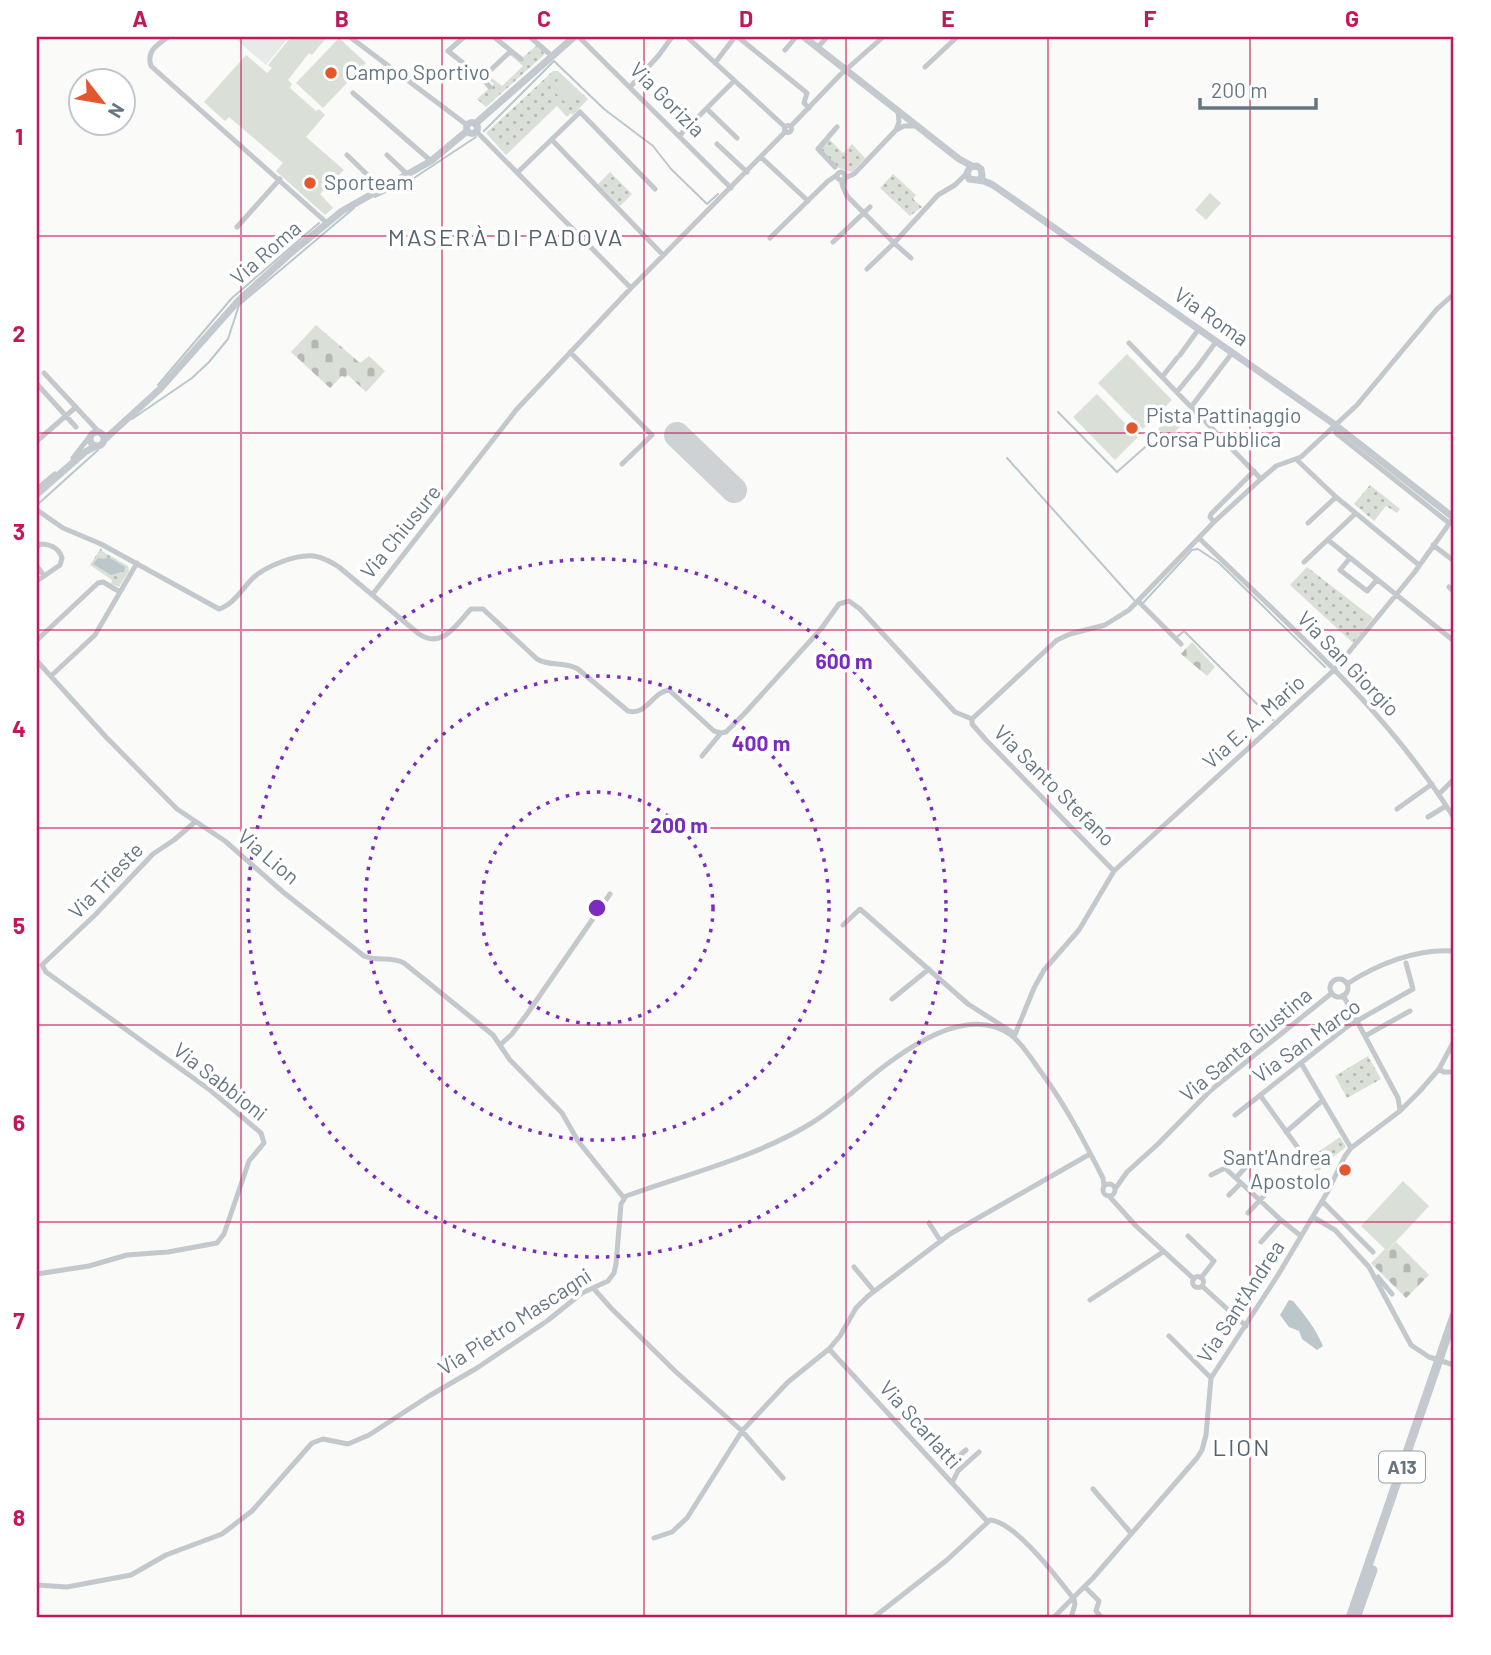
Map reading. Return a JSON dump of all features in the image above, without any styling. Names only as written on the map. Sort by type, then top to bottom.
[{"type":"highway","name":"A13","points":[[1350,1618],[1454,1316]]},
{"type":"highway","name":"A13","points":[[1356,1618],[1454,1334]]},
{"type":"main road","name":"Via Roma","points":[[37,494],[85,452],[96,437],[111,430],[160,389],[235,304],[327,223],[354,203],[431,161],[577,37]]},
{"type":"main road","points":[[804,37],[959,159],[969,170],[969,179],[978,178],[979,168],[969,170]]},
{"type":"main road","name":"Via Roma","points":[[978,178],[993,185],[1334,424],[1452,519]]},
{"type":"street","points":[[169,37],[150,51],[151,66],[327,223]]},
{"type":"street","points":[[350,37],[471,128],[518,172],[631,288]]},
{"type":"street","points":[[359,44],[365,37]]},
{"type":"street","points":[[464,37],[448,51],[490,87]]},
{"type":"street","points":[[494,37],[521,60]]},
{"type":"street","points":[[530,37],[552,56]]},
{"type":"street","name":"Via Gorizia","points":[[577,37],[631,86],[731,188]]},
{"type":"street","points":[[631,86],[672,37]]},
{"type":"street","points":[[687,37],[787,128]]},
{"type":"street","points":[[715,63],[734,38],[738,37],[807,93],[804,103],[809,108]]},
{"type":"street","points":[[785,50],[796,37]]},
{"type":"street","points":[[818,47],[827,37]]},
{"type":"street","name":"Via Chiusure","points":[[37,510],[63,528],[102,544],[219,609],[228,605],[260,572],[306,556],[317,556],[331,562],[372,595],[502,429],[570,352],[663,255],[762,158],[787,128],[883,37]]},
{"type":"street","points":[[925,67],[956,37]]},
{"type":"street","points":[[482,78],[511,51]]},
{"type":"street","points":[[680,135],[734,80]]},
{"type":"street","points":[[353,93],[431,161]]},
{"type":"street","points":[[707,109],[737,138]]},
{"type":"street","points":[[896,130],[899,122],[898,110]]},
{"type":"street","points":[[518,172],[580,112],[655,190]]},
{"type":"street","points":[[770,238],[828,181],[840,175],[854,174],[896,130],[904,126],[918,126]]},
{"type":"street","points":[[837,127],[818,149],[840,175],[847,196],[911,258]]},
{"type":"street","points":[[552,140],[663,255]]},
{"type":"street","points":[[717,144],[747,172]]},
{"type":"street","points":[[347,155],[381,188]]},
{"type":"street","points":[[387,155],[408,175]]},
{"type":"street","points":[[762,158],[807,201]]},
{"type":"street","points":[[867,270],[939,195],[955,185],[969,170]]},
{"type":"street","points":[[955,185],[978,178]]},
{"type":"street","points":[[237,227],[280,179]]},
{"type":"street","points":[[833,242],[870,207]]},
{"type":"street","name":"Via Santo Stefano","points":[[1014,1035],[1044,970],[1079,930],[1114,870],[986,740],[972,724],[972,719],[1057,640],[1105,625],[1138,601],[1214,522],[1261,478],[1276,466],[1297,460],[1357,405],[1437,309],[1454,294]]},
{"type":"street","points":[[1162,377],[1198,330]]},
{"type":"street","points":[[1177,392],[1216,342]]},
{"type":"street","points":[[1129,343],[1261,478]]},
{"type":"street","points":[[570,352],[652,435],[622,464]]},
{"type":"street","points":[[1191,407],[1232,353]]},
{"type":"street","points":[[37,489],[96,437],[76,407],[44,373]]},
{"type":"street","points":[[51,381],[39,388],[76,427]]},
{"type":"street","points":[[37,441],[76,407]]},
{"type":"street","points":[[1297,460],[1336,498],[1419,565]]},
{"type":"street","points":[[1237,501],[1230,494],[1254,471]]},
{"type":"street","name":"Via Santo Stefano","points":[[1214,522],[1210,514],[1230,494]]},
{"type":"street","points":[[1308,523],[1336,498]]},
{"type":"street","points":[[1304,562],[1355,514]]},
{"type":"street","name":"Via E. A. Mario","points":[[1114,870],[1335,669],[1419,565],[1452,519]]},
{"type":"street","name":"Via San Giorgio","points":[[1206,531],[1215,553]]},
{"type":"street","name":"Via San Giorgio","points":[[1199,538],[1373,709],[1432,784],[1454,818]]},
{"type":"street","points":[[1328,540],[1454,641]]},
{"type":"street","points":[[37,547],[40,544],[50,545],[59,551],[62,558],[60,565],[37,581]]},
{"type":"street","name":"Via San Giorgio","points":[[1193,545],[1215,553]]},
{"type":"street","points":[[1433,545],[1454,561]]},
{"type":"street","points":[[1350,558],[1340,570],[1367,591],[1377,580]]},
{"type":"street","points":[[51,676],[95,635],[137,563]]},
{"type":"street","points":[[37,566],[44,576]]},
{"type":"street","points":[[37,640],[98,583],[103,582],[120,592]]},
{"type":"street","points":[[372,595],[428,639],[438,639],[448,634],[471,609],[483,609],[537,659],[543,663],[571,665],[628,711],[634,713],[643,710],[661,691],[669,690],[714,731],[721,733],[726,732],[744,714],[844,601],[860,608],[955,712],[972,719]]},
{"type":"street","points":[[1138,601],[1181,644]]},
{"type":"street","name":"Via Lion","points":[[37,661],[155,788],[195,822],[225,841],[283,892],[364,956],[374,959],[391,958],[404,963],[483,1026],[510,1060],[562,1113],[578,1141],[624,1198]]},
{"type":"street","points":[[702,756],[721,733]]},
{"type":"street","points":[[1439,794],[1454,779]]},
{"type":"street","points":[[1397,809],[1432,784]]},
{"type":"street","points":[[1428,817],[1446,806]]},
{"type":"street","name":"Via Trieste","points":[[40,967],[95,915],[153,854],[195,822]]},
{"type":"street","points":[[500,1045],[527,1014],[610,894]]},
{"type":"street","points":[[843,925],[860,909],[968,1004],[1014,1035],[1061,1100],[1115,1201],[1130,1220],[1194,1279],[1194,1286],[1202,1286]]},
{"type":"street","points":[[1347,984],[1384,965],[1408,957],[1441,950],[1454,951]]},
{"type":"street","name":"Via San Marco","points":[[1235,1115],[1357,1021],[1414,988],[1406,963]]},
{"type":"street","name":"Via Sabbioni","points":[[37,1274],[89,1266],[127,1255],[168,1252],[217,1243],[224,1234],[249,1161],[265,1140],[261,1133],[210,1090],[40,967]]},
{"type":"street","points":[[892,999],[929,970]]},
{"type":"street","points":[[1343,980],[1347,984],[1347,992],[1343,995],[1332,993],[1330,988],[1334,981],[1343,980]]},
{"type":"street","name":"Via Santa Giustina","points":[[1110,1188],[1211,1090],[1332,993]]},
{"type":"street","points":[[1343,995],[1403,1104]]},
{"type":"street","points":[[1365,1036],[1410,1011]]},
{"type":"street","points":[[624,1198],[787,1137],[824,1115],[892,1060],[950,1029],[974,1023],[1002,1027]]},
{"type":"street","name":"Via Sant'Andrea","points":[[1053,1618],[1074,1599],[1202,1450],[1206,1435],[1211,1378],[1313,1217],[1351,1148],[1439,1069],[1454,1041]]},
{"type":"street","points":[[1301,1063],[1351,1148]]},
{"type":"street","points":[[1439,1069],[1454,1072]]},
{"type":"street","points":[[1260,1095],[1306,1159]]},
{"type":"street","points":[[1286,1132],[1323,1100]]},
{"type":"street","points":[[654,1538],[672,1532],[687,1518],[742,1431],[788,1382],[830,1349],[856,1308],[874,1291],[940,1240],[1090,1154]]},
{"type":"street","points":[[1229,1195],[1251,1162]]},
{"type":"street","points":[[1211,1175],[1225,1168],[1301,1236]]},
{"type":"street","points":[[1315,1176],[1330,1188]]},
{"type":"street","points":[[1248,1213],[1270,1189]]},
{"type":"street","name":"Via Pietro Mascagni","points":[[37,1585],[68,1587],[131,1574],[166,1555],[222,1534],[260,1503],[312,1443],[323,1439],[348,1444],[369,1435],[477,1368],[547,1321],[576,1297],[608,1282],[614,1273],[624,1198]]},
{"type":"street","points":[[1322,1201],[1373,1252]]},
{"type":"street","points":[[1313,1217],[1335,1230],[1392,1294]]},
{"type":"street","points":[[1261,1242],[1281,1220]]},
{"type":"street","points":[[929,1223],[940,1240]]},
{"type":"street","points":[[1188,1236],[1215,1262],[1201,1278],[1194,1279]]},
{"type":"street","points":[[1090,1300],[1163,1252]]},
{"type":"street","points":[[854,1267],[874,1291]]},
{"type":"street","points":[[1369,1267],[1406,1338],[1415,1349],[1454,1365]]},
{"type":"street","points":[[1201,1278],[1202,1286],[1246,1326]]},
{"type":"street","points":[[594,1289],[675,1371],[742,1431],[783,1478]]},
{"type":"street","points":[[1169,1336],[1211,1378]]},
{"type":"street","name":"Via Scarlatti","points":[[830,1349],[987,1521]]},
{"type":"street","points":[[958,1471],[954,1460],[966,1450]]},
{"type":"street","points":[[952,1483],[958,1471],[979,1452]]},
{"type":"street","points":[[1093,1489],[1131,1533]]},
{"type":"street","points":[[873,1618],[947,1560],[987,1521],[995,1520],[1018,1535],[1074,1599],[1071,1618]]},
{"type":"street","points":[[1084,1587],[1099,1601],[1096,1611],[1102,1618]]},
{"type":"shaded area","points":[[233,37],[289,37],[266,65]]},
{"type":"shaded area","points":[[108,557],[125,567],[124,571],[111,575],[93,564],[98,558]]},
{"type":"shaded area","points":[[1289,1300],[1293,1301],[1317,1333],[1323,1346],[1317,1350],[1302,1339],[1299,1331],[1289,1327],[1280,1315]]},
{"type":"green space","points":[[291,37],[327,37],[312,55],[309,53],[288,80],[292,84],[290,88],[316,111],[319,109],[325,115],[306,137],[344,170],[320,194],[333,208],[325,215],[276,171],[283,163],[229,117],[225,121],[204,102],[246,55],[267,73],[272,68],[268,65]]},
{"type":"green space","name":"Campo Sportivo","points":[[339,38],[366,63],[323,108],[296,83]]},
{"type":"green space","points":[[537,45],[545,54],[486,107],[477,99],[494,84],[486,77],[488,75],[502,86],[523,66],[510,55],[512,53],[521,59]]},
{"type":"green space","points":[[553,71],[558,71],[588,99],[573,115],[571,113],[567,117],[557,106],[506,155],[486,133]]},
{"type":"green space","points":[[561,77],[578,95],[568,105],[550,88]]},
{"type":"green space","points":[[829,139],[843,153],[852,144],[865,158],[852,172],[839,168],[820,150]]},
{"type":"green space","points":[[610,172],[632,194],[620,206],[598,184]]},
{"type":"green space","points":[[893,174],[916,195],[913,199],[922,207],[910,216],[880,188]]},
{"type":"green space","points":[[1210,193],[1221,203],[1206,220],[1195,210]]},
{"type":"green space","points":[[316,325],[360,363],[369,356],[385,371],[366,392],[348,375],[345,378],[342,376],[330,388],[291,352]]},
{"type":"green space","points":[[1127,354],[1172,400],[1143,429],[1098,383]]},
{"type":"green space","points":[[1097,394],[1138,437],[1115,460],[1073,417]]},
{"type":"green space","points":[[1176,411],[1186,421],[1168,439],[1158,429]]},
{"type":"green space","points":[[1370,485],[1400,509],[1397,513],[1386,506],[1374,521],[1354,504]]},
{"type":"green space","points":[[101,548],[128,566],[129,571],[119,587],[111,584],[112,580],[90,565]]},
{"type":"green space","points":[[1307,567],[1373,618],[1353,643],[1290,585]]},
{"type":"green space","points":[[1192,642],[1215,667],[1207,676],[1181,654]]},
{"type":"green space","points":[[1368,1056],[1381,1079],[1347,1098],[1335,1076]]},
{"type":"green space","points":[[1340,1137],[1346,1147],[1324,1164],[1317,1174],[1308,1159]]},
{"type":"green space","points":[[1403,1181],[1429,1206],[1387,1251],[1361,1226]]},
{"type":"green space","points":[[1396,1242],[1429,1275],[1406,1298],[1371,1263]]},
{"type":"waterway","points":[[484,131],[554,61],[604,109],[653,146],[671,169],[707,204],[718,194]]},
{"type":"waterway","points":[[375,197],[411,180],[476,137]]},
{"type":"waterway","points":[[132,419],[192,378],[209,362],[228,339],[239,305],[354,208]]},
{"type":"waterway","points":[[158,385],[232,298],[319,223]]},
{"type":"waterway","points":[[1058,412],[1117,472],[1152,441]]},
{"type":"waterway","points":[[37,505],[98,450]]},
{"type":"waterway","points":[[1007,458],[1135,601]]},
{"type":"waterway","points":[[1143,603],[1192,550],[1198,549],[1219,563],[1325,667]]},
{"type":"waterway","points":[[1177,637],[1184,631],[1273,720]]},
{"type":"runway","points":[[677,435],[734,490]]},
{"type":"place","name":"Campo Sportivo","points":[[331,73]]},
{"type":"place","name":"Sporteam","points":[[310,183]]},
{"type":"place","name":"Pista Pattinaggio Corsa Pubblica","points":[[1132,428]]},
{"type":"place","name":"Sant'Andrea Apostolo","points":[[1345,1170]]},
{"type":"district","name":"MASERÀ DI PADOVA","points":[[506,238]]},
{"type":"district","name":"LION","points":[[1242,1448]]}]
